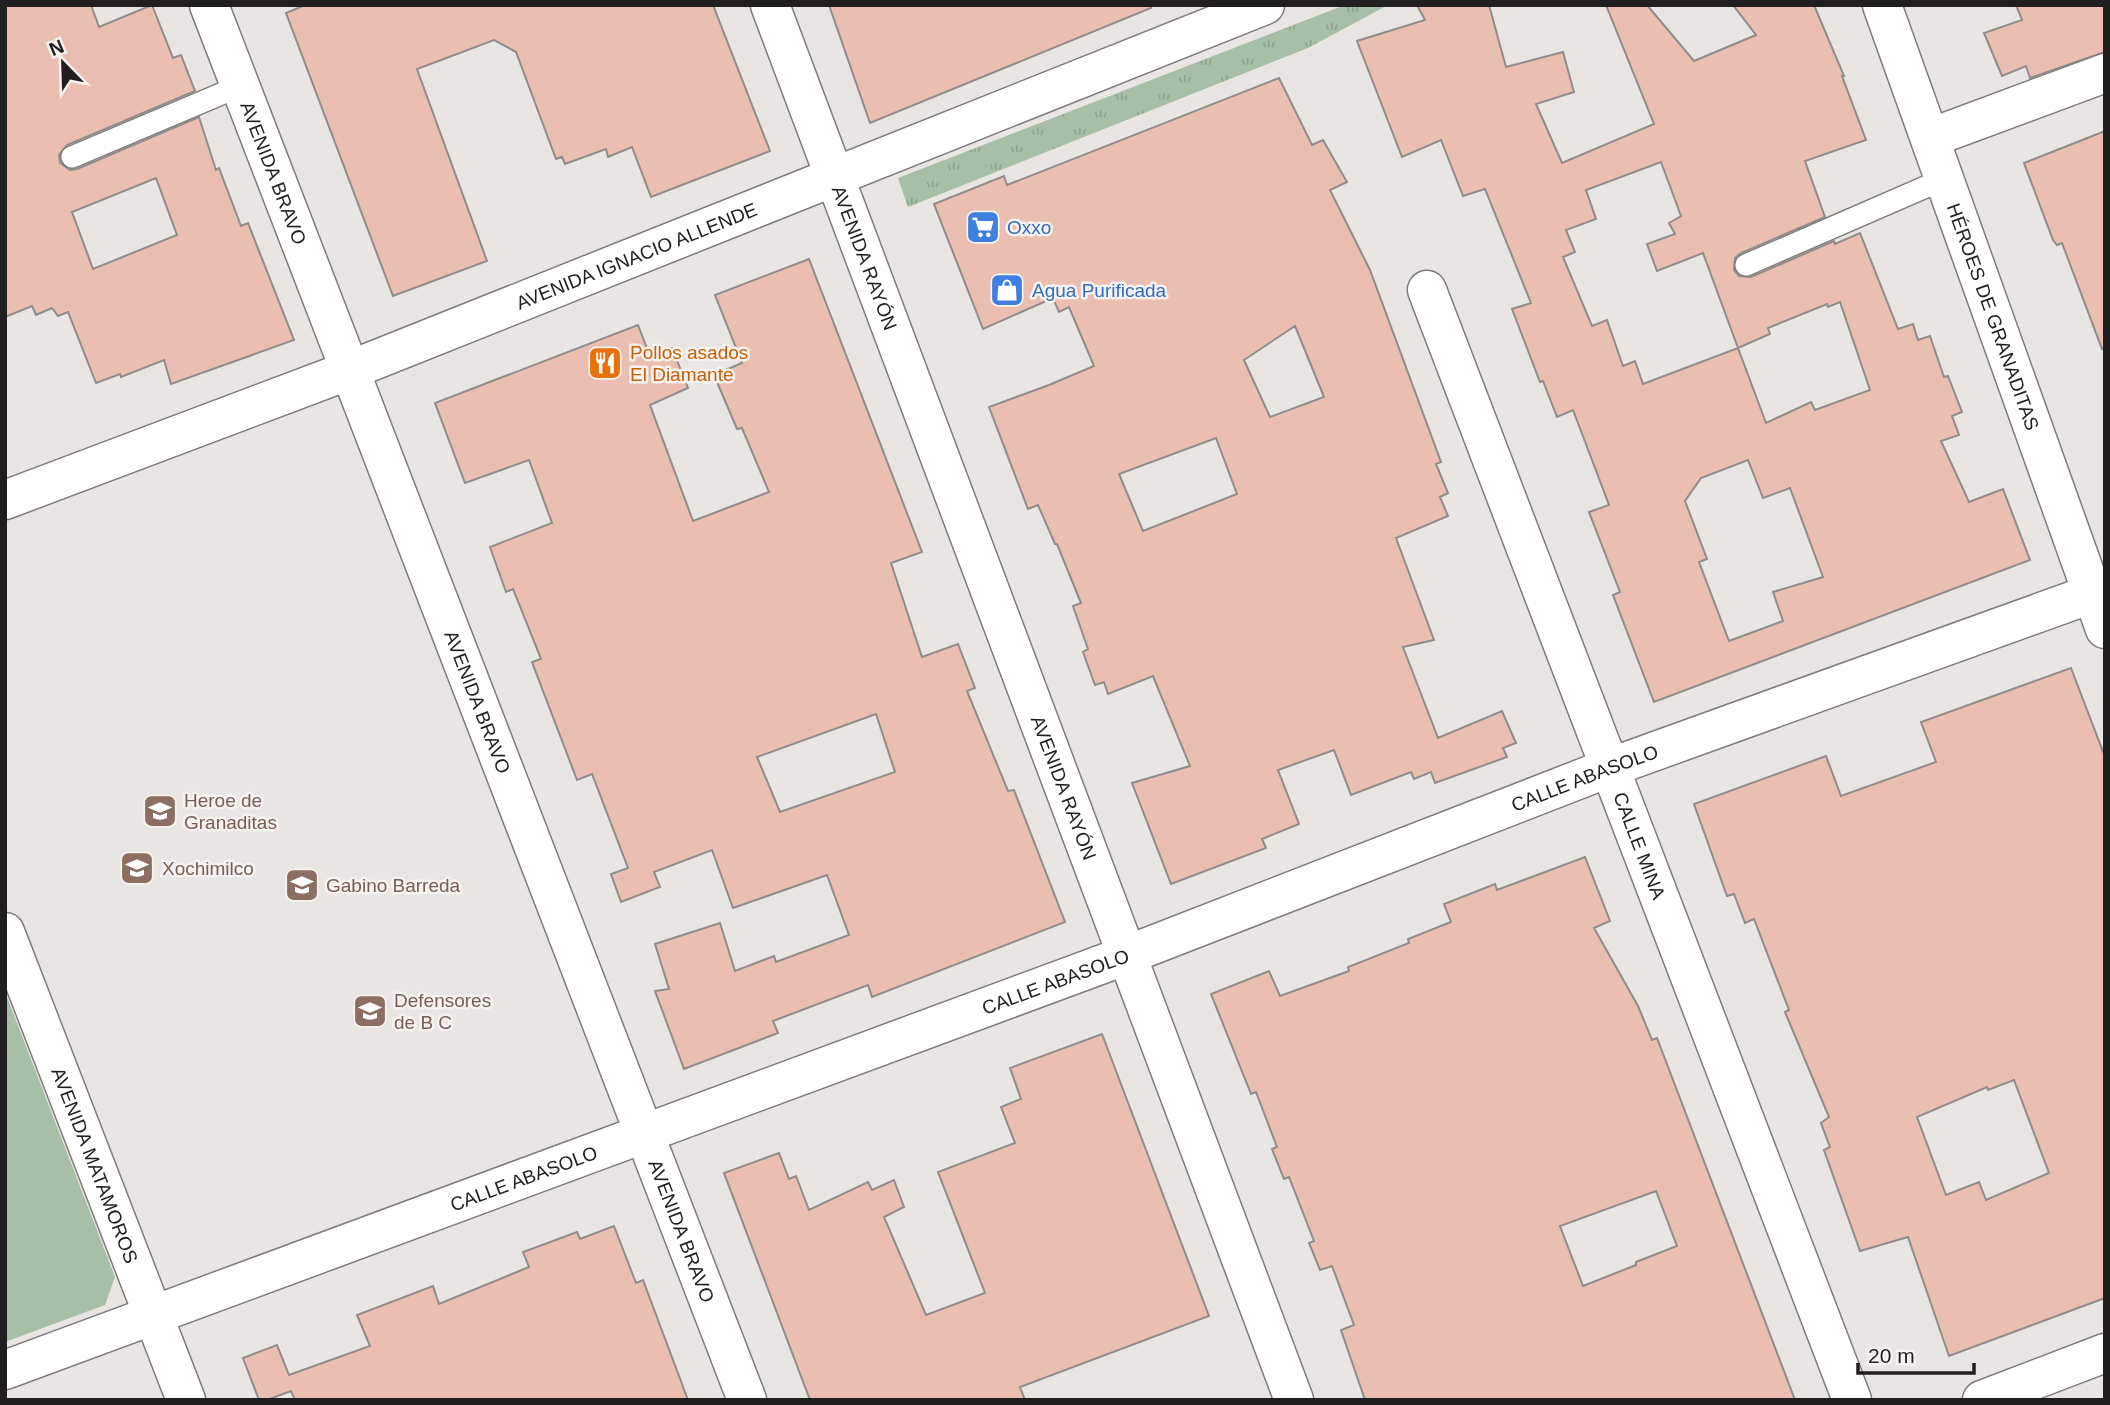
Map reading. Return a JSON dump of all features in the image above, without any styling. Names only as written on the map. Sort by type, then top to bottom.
[{"type":"street","name":"AVENIDA BRAVO","points":[[209,5],[747,1400]]},
{"type":"street","name":"AVENIDA RAYÓN","points":[[770,5],[1294,1400]]},
{"type":"street","name":"HÉROES DE GRANADITAS","points":[[1882,5],[2098,592],[2105,629]]},
{"type":"street","name":"AVENIDA IGNACIO ALLENDE","points":[[5,500],[349,370],[1259,7]]},
{"type":"street","points":[[1930,138],[2105,73]]},
{"type":"street","name":"CALLE MINA","points":[[1427,290],[1852,1400]]},
{"type":"street","name":"CALLE ABASOLO","points":[[5,1370],[1127,955],[1611,766],[2098,592]]},
{"type":"street","name":"AVENIDA MATAMOROS","points":[[5,932],[186,1400]]},
{"type":"street","points":[[1982,1400],[2105,1353]]},
{"type":"lane","points":[[72,157],[240,86]]},
{"type":"lane","points":[[1746,265],[1944,179]]},
{"type":"green space","points":[[1345,5],[1388,5],[1308,48],[908,207],[898,178]]},
{"type":"green space","points":[[5,992],[115,1277],[105,1305],[5,1342]]},
{"type":"building","points":[[5,5],[91,5],[99,27],[152,5],[173,58],[181,55],[195,91],[67,145],[59,155],[60,163],[70,170],[77,169],[199,117],[216,170],[219,168],[241,226],[248,223],[294,340],[171,384],[164,360],[121,377],[120,374],[96,383],[68,312],[58,316],[52,308],[36,315],[32,306],[5,317]],"holes":[[[156,178],[177,235],[93,269],[72,212]]]},
{"type":"building","points":[[305,5],[713,5],[770,151],[651,197],[632,147],[608,157],[606,149],[565,164],[562,157],[556,159],[516,52],[494,40],[417,69],[487,261],[393,296],[286,13]]},
{"type":"building","points":[[829,5],[1150,5],[1151,8],[870,123]]},
{"type":"building","points":[[1417,5],[1489,5],[1506,67],[1563,52],[1574,92],[1536,104],[1562,163],[1654,124],[1606,5],[1647,5],[1694,61],[1756,35],[1733,5],[1814,5],[1844,76],[1866,140],[1805,161],[1825,217],[1741,253],[1735,258],[1734,270],[1739,276],[1751,277],[1834,241],[1835,244],[1860,233],[1898,329],[1913,324],[1918,340],[1930,336],[1944,377],[1948,376],[1962,412],[1952,416],[1959,435],[1941,441],[1969,502],[2003,489],[2030,560],[1654,702],[1613,595],[1620,592],[1589,512],[1609,505],[1573,410],[1557,417],[1543,381],[1540,382],[1512,309],[1531,303],[1485,189],[1463,196],[1441,140],[1402,157],[1357,41],[1425,20]],"holes":[[[1661,162],[1681,216],[1669,223],[1675,234],[1647,244],[1657,271],[1703,253],[1738,348],[1643,384],[1635,361],[1623,366],[1607,320],[1592,326],[1563,257],[1575,252],[1566,230],[1596,219],[1586,190]],[[1840,302],[1870,390],[1815,410],[1811,402],[1766,423],[1738,348],[1770,334],[1768,328],[1827,304],[1828,307]],[[1748,460],[1763,498],[1790,488],[1823,577],[1773,592],[1783,621],[1729,641],[1699,562],[1707,559],[1685,501],[1701,478]]]},
{"type":"building","points":[[2016,5],[2105,5],[2105,52],[2030,78],[2026,66],[2002,76],[1984,33],[2022,20]]},
{"type":"building","points":[[1279,78],[1312,145],[1323,140],[1347,182],[1330,190],[1370,270],[1441,462],[1436,464],[1448,493],[1440,497],[1448,516],[1396,538],[1434,640],[1403,647],[1438,738],[1502,711],[1516,743],[1503,748],[1507,757],[1435,783],[1431,772],[1414,779],[1411,772],[1351,795],[1334,750],[1278,770],[1299,824],[1262,839],[1266,848],[1171,884],[1132,783],[1190,766],[1153,676],[1108,694],[1104,682],[1095,685],[1083,652],[1088,649],[1073,606],[1081,603],[1038,505],[1028,509],[989,407],[1094,366],[1069,307],[1059,312],[1053,298],[983,329],[934,204],[1004,176],[1007,185]],"holes":[[[1295,326],[1324,397],[1270,417],[1244,360]],[[1216,438],[1237,494],[1143,531],[1119,474]]]},
{"type":"building","points":[[2105,131],[2105,348],[2102,349],[2062,243],[2057,245],[2053,240],[2024,163]]},
{"type":"building","points":[[809,259],[922,552],[891,563],[922,657],[958,644],[975,688],[967,691],[1008,791],[1014,790],[1065,922],[872,997],[868,985],[773,1021],[778,1033],[684,1069],[655,991],[669,989],[655,944],[720,923],[735,971],[774,956],[776,962],[849,935],[827,875],[733,908],[712,850],[654,872],[660,887],[621,902],[611,874],[628,868],[592,774],[577,780],[532,662],[541,659],[513,589],[506,592],[490,547],[552,523],[529,460],[465,483],[435,403],[638,325],[650,356],[672,348],[688,388],[650,405],[693,521],[769,492],[742,428],[737,429],[714,375],[742,363],[715,295]],"holes":[[[876,714],[895,772],[780,812],[757,757]]]},
{"type":"building","points":[[2071,668],[2105,757],[2105,1298],[1949,1356],[1908,1237],[1860,1251],[1824,1150],[1830,1147],[1821,1123],[1829,1117],[1785,1012],[1789,1010],[1754,919],[1745,923],[1734,894],[1727,896],[1694,804],[1826,756],[1841,796],[1936,762],[1921,722]],"holes":[[[2014,1080],[2049,1173],[1986,1200],[1979,1182],[1946,1195],[1917,1117],[1987,1087],[1988,1090]]]},
{"type":"building","points":[[1585,857],[1610,921],[1594,928],[1638,1006],[1652,1040],[1657,1038],[1795,1400],[1365,1400],[1341,1330],[1354,1325],[1332,1266],[1320,1270],[1309,1243],[1314,1241],[1289,1177],[1284,1179],[1272,1149],[1277,1147],[1256,1092],[1251,1094],[1211,994],[1269,971],[1280,996],[1349,971],[1348,967],[1409,943],[1408,939],[1451,922],[1444,904],[1495,884],[1497,890]],"holes":[[[1656,1191],[1677,1246],[1583,1286],[1560,1226]]]},
{"type":"building","points":[[1102,1034],[1209,1316],[1020,1387],[1025,1400],[810,1400],[724,1173],[779,1153],[789,1179],[796,1176],[809,1210],[868,1182],[872,1190],[894,1180],[904,1207],[884,1217],[926,1315],[985,1293],[938,1172],[1015,1143],[1001,1107],[1021,1099],[1010,1068]]},
{"type":"building","points":[[614,1226],[636,1283],[643,1280],[688,1400],[295,1400],[291,1391],[267,1400],[259,1400],[243,1358],[277,1345],[289,1375],[370,1346],[357,1315],[433,1286],[439,1304],[529,1267],[523,1252],[577,1232],[580,1239]]},
{"type":"place","name":"Oxxo","points":[[983,227]]},
{"type":"place","name":"Agua Purificada","points":[[1007,290]]},
{"type":"place","name":"Pollos asados El Diamante","points":[[605,363]]},
{"type":"place","name":"Heroe de Granaditas","points":[[160,811]]},
{"type":"place","name":"Xochimilco","points":[[137,868]]},
{"type":"place","name":"Gabino Barreda","points":[[302,885]]},
{"type":"place","name":"Defensores de B C","points":[[370,1011]]}]
